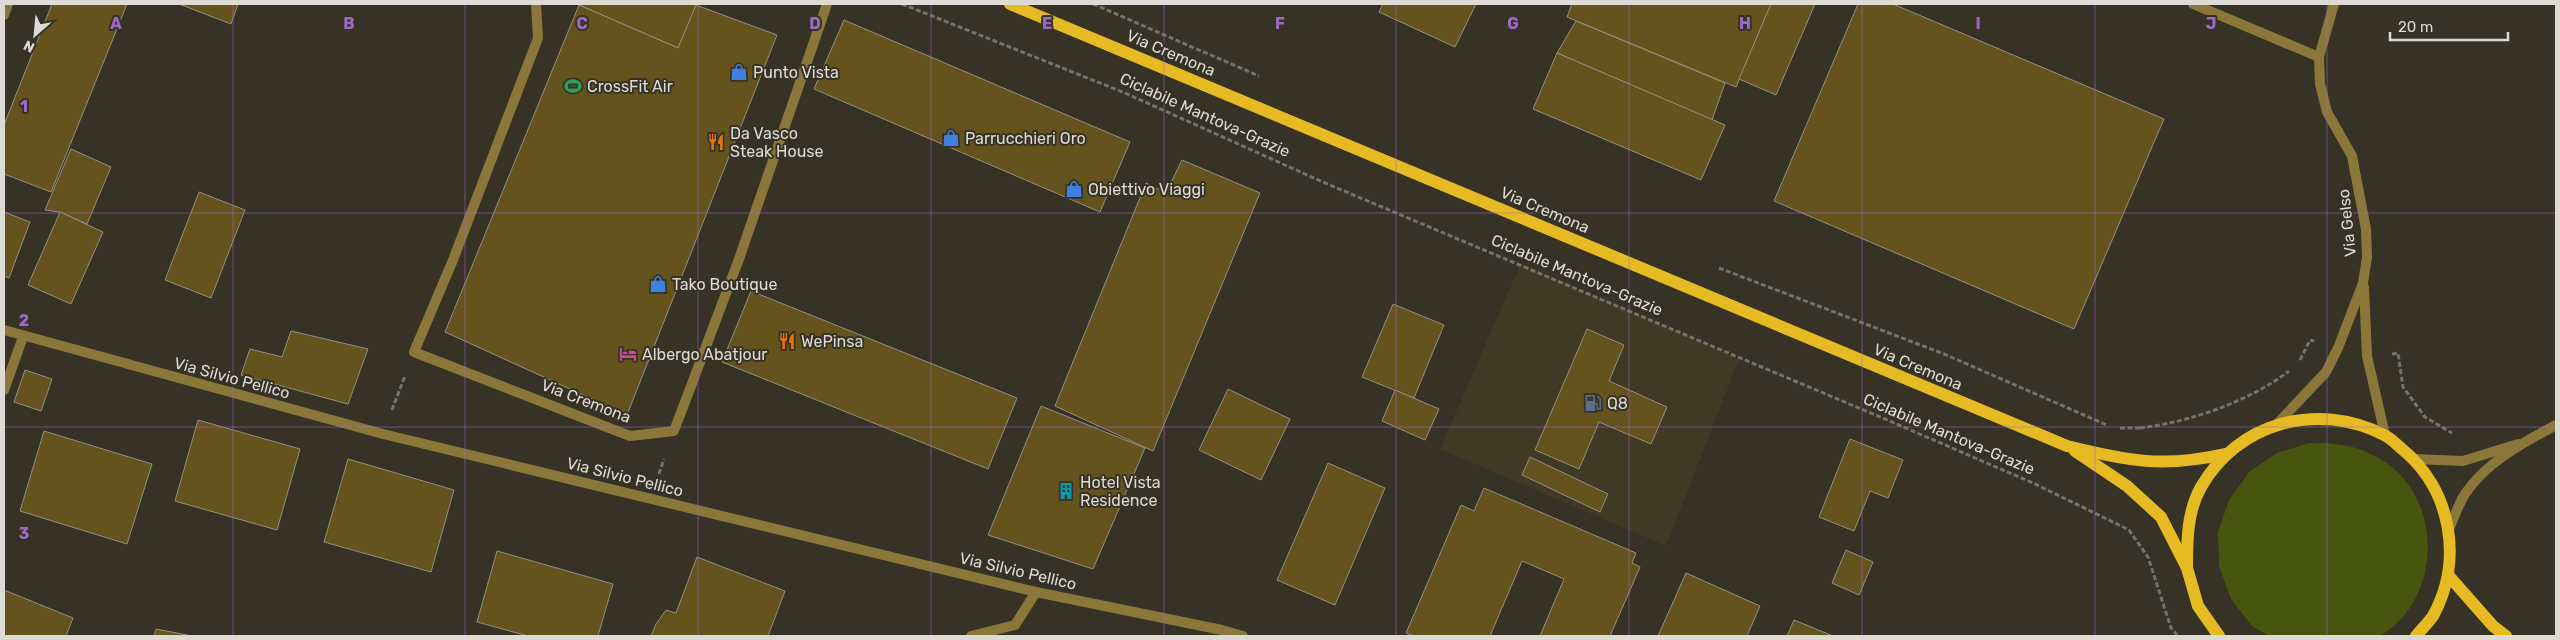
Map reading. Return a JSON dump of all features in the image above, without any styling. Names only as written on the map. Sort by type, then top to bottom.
[{"type":"main road","name":"Via Cremona","points":[[1010,4],[2067,446],[2115,458],[2157,463],[2191,462],[2225,454]]},
{"type":"main road","name":"Via Cremona","points":[[2187,568],[2187,526],[2200,488],[2225,454],[2250,436],[2279,422],[2316,417],[2351,422],[2386,435],[2414,459],[2431,480],[2442,504],[2449,530],[2448,575],[2432,616],[2416,636]]},
{"type":"main road","name":"Via Cremona","points":[[2067,446],[2145,501],[2161,517],[2171,532],[2187,568],[2198,606],[2219,636]]},
{"type":"main road","points":[[2448,575],[2493,626],[2506,636]]},
{"type":"street","points":[[4,15],[8,4]]},
{"type":"street","points":[[414,352],[453,260],[538,38],[536,4]]},
{"type":"street","points":[[674,431],[739,259],[827,4]]},
{"type":"street","points":[[2193,4],[2319,57]]},
{"type":"street","name":"Via Gelso","points":[[2279,422],[2326,372],[2338,348],[2363,283],[2367,257],[2366,229],[2352,156],[2327,112],[2320,84],[2319,57],[2334,4]]},
{"type":"street","points":[[2363,283],[2367,356],[2386,435]]},
{"type":"street","name":"Via Silvio Pellico","points":[[4,330],[23,337],[383,434],[1036,592],[1213,628],[1243,636]]},
{"type":"street","points":[[4,390],[23,337]]},
{"type":"street","name":"Via Cremona","points":[[414,352],[630,436],[674,431]]},
{"type":"street","points":[[2449,530],[2465,495],[2483,472],[2528,440],[2556,425]]},
{"type":"street","points":[[2414,459],[2463,461],[2528,440]]},
{"type":"street","points":[[971,636],[1015,625],[1036,592]]},
{"type":"path","name":"Ciclabile Mantova-Grazie","points":[[902,4],[1125,93],[1325,183],[1885,419],[2033,483],[2111,520],[2129,530],[2148,557],[2172,628],[2178,636]]},
{"type":"path","points":[[1092,4],[1264,78]]},
{"type":"path","points":[[1716,267],[1944,354],[2112,428],[2140,428]]},
{"type":"path","points":[[383,434],[414,352]]},
{"type":"path","points":[[650,498],[674,431]]},
{"type":"shaded area","points":[[1521,263],[1739,359],[1666,546],[1440,449]]},
{"type":"green space","points":[[2309,443],[2343,445],[2375,456],[2398,472],[2414,493],[2424,518],[2428,544],[2425,571],[2416,596],[2401,619],[2380,636],[2269,636],[2252,626],[2231,599],[2219,566],[2218,532],[2229,500],[2249,472],[2277,453]]},
{"type":"building","points":[[52,4],[127,4],[51,192],[4,174],[4,125]]},
{"type":"building","points":[[179,4],[238,4],[231,24]]},
{"type":"building","points":[[577,4],[697,4],[678,48]]},
{"type":"building","points":[[1383,4],[1476,4],[1455,47],[1379,12]]},
{"type":"building","points":[[1572,4],[1771,4],[1736,87],[1567,17]]},
{"type":"building","points":[[1771,4],[1815,4],[1776,95],[1739,79]]},
{"type":"building","points":[[1858,4],[1893,4],[2164,119],[2074,329],[1774,201]]},
{"type":"building","points":[[579,5],[678,48],[696,5],[777,35],[627,415],[445,332]]},
{"type":"building","points":[[844,20],[1130,142],[1100,212],[814,89]]},
{"type":"building","points":[[1576,21],[1725,83],[1712,120],[1557,53]]},
{"type":"building","points":[[1557,53],[1725,125],[1701,180],[1533,109]]},
{"type":"building","points":[[71,149],[111,167],[87,224],[60,212],[45,210]]},
{"type":"building","points":[[1182,160],[1260,193],[1153,451],[1055,406],[1146,183],[1166,193]]},
{"type":"building","points":[[199,192],[245,210],[211,298],[165,280]]},
{"type":"building","points":[[4,212],[30,222],[9,278],[4,276]]},
{"type":"building","points":[[60,212],[103,232],[71,304],[28,285]]},
{"type":"building","points":[[751,291],[1017,398],[988,469],[722,362]]},
{"type":"building","points":[[1393,304],[1444,325],[1414,398],[1362,377]]},
{"type":"building","points":[[1587,329],[1624,345],[1609,381],[1667,407],[1651,444],[1599,422],[1579,469],[1535,450]]},
{"type":"building","points":[[291,331],[368,349],[348,404],[241,375],[250,349],[282,357]]},
{"type":"building","points":[[25,370],[52,379],[41,411],[14,402]]},
{"type":"building","points":[[1228,389],[1290,419],[1261,480],[1199,450]]},
{"type":"building","points":[[1395,390],[1439,409],[1425,440],[1382,421]]},
{"type":"building","name":"Hotel Vista Residence","points":[[1041,406],[1145,448],[1093,569],[988,535]]},
{"type":"building","points":[[198,420],[300,449],[277,530],[175,501]]},
{"type":"building","points":[[44,431],[152,464],[127,544],[20,511]]},
{"type":"building","points":[[1850,439],[1903,460],[1888,498],[1870,491],[1854,531],[1819,517]]},
{"type":"building","points":[[1530,457],[1608,494],[1600,512],[1522,475]]},
{"type":"building","points":[[348,459],[454,490],[431,572],[324,542]]},
{"type":"building","points":[[1328,463],[1385,488],[1335,605],[1277,580]]},
{"type":"building","points":[[1484,488],[1636,553],[1632,563],[1640,567],[1610,636],[1540,636],[1564,579],[1522,561],[1490,636],[1414,636],[1406,633],[1461,505],[1474,511]]},
{"type":"building","points":[[1846,550],[1873,562],[1859,595],[1832,583]]},
{"type":"building","points":[[497,551],[613,584],[598,636],[528,636],[477,622]]},
{"type":"building","points":[[697,557],[785,591],[768,636],[651,636],[656,624],[666,610],[676,613]]},
{"type":"building","points":[[1686,573],[1760,606],[1747,636],[1658,636]]},
{"type":"building","points":[[4,590],[73,618],[66,636],[4,636]]},
{"type":"building","points":[[1794,620],[1833,636],[1787,636]]},
{"type":"building","points":[[156,629],[192,636],[154,636]]},
{"type":"place","name":"Punto Vista","points":[[739,72]]},
{"type":"place","name":"CrossFit Air","points":[[573,86]]},
{"type":"place","name":"Parrucchieri Oro","points":[[951,138]]},
{"type":"place","name":"Da Vasco Steak House","points":[[716,142]]},
{"type":"place","name":"Obiettivo Viaggi","points":[[1074,189]]},
{"type":"place","name":"Tako Boutique","points":[[658,284]]},
{"type":"place","name":"WePinsa","points":[[787,341]]},
{"type":"place","name":"Albergo Abatjour","points":[[628,354]]},
{"type":"place","name":"Q8","points":[[1593,403]]},
{"type":"place","name":"Hotel Vista Residence","points":[[1066,491]]}]
